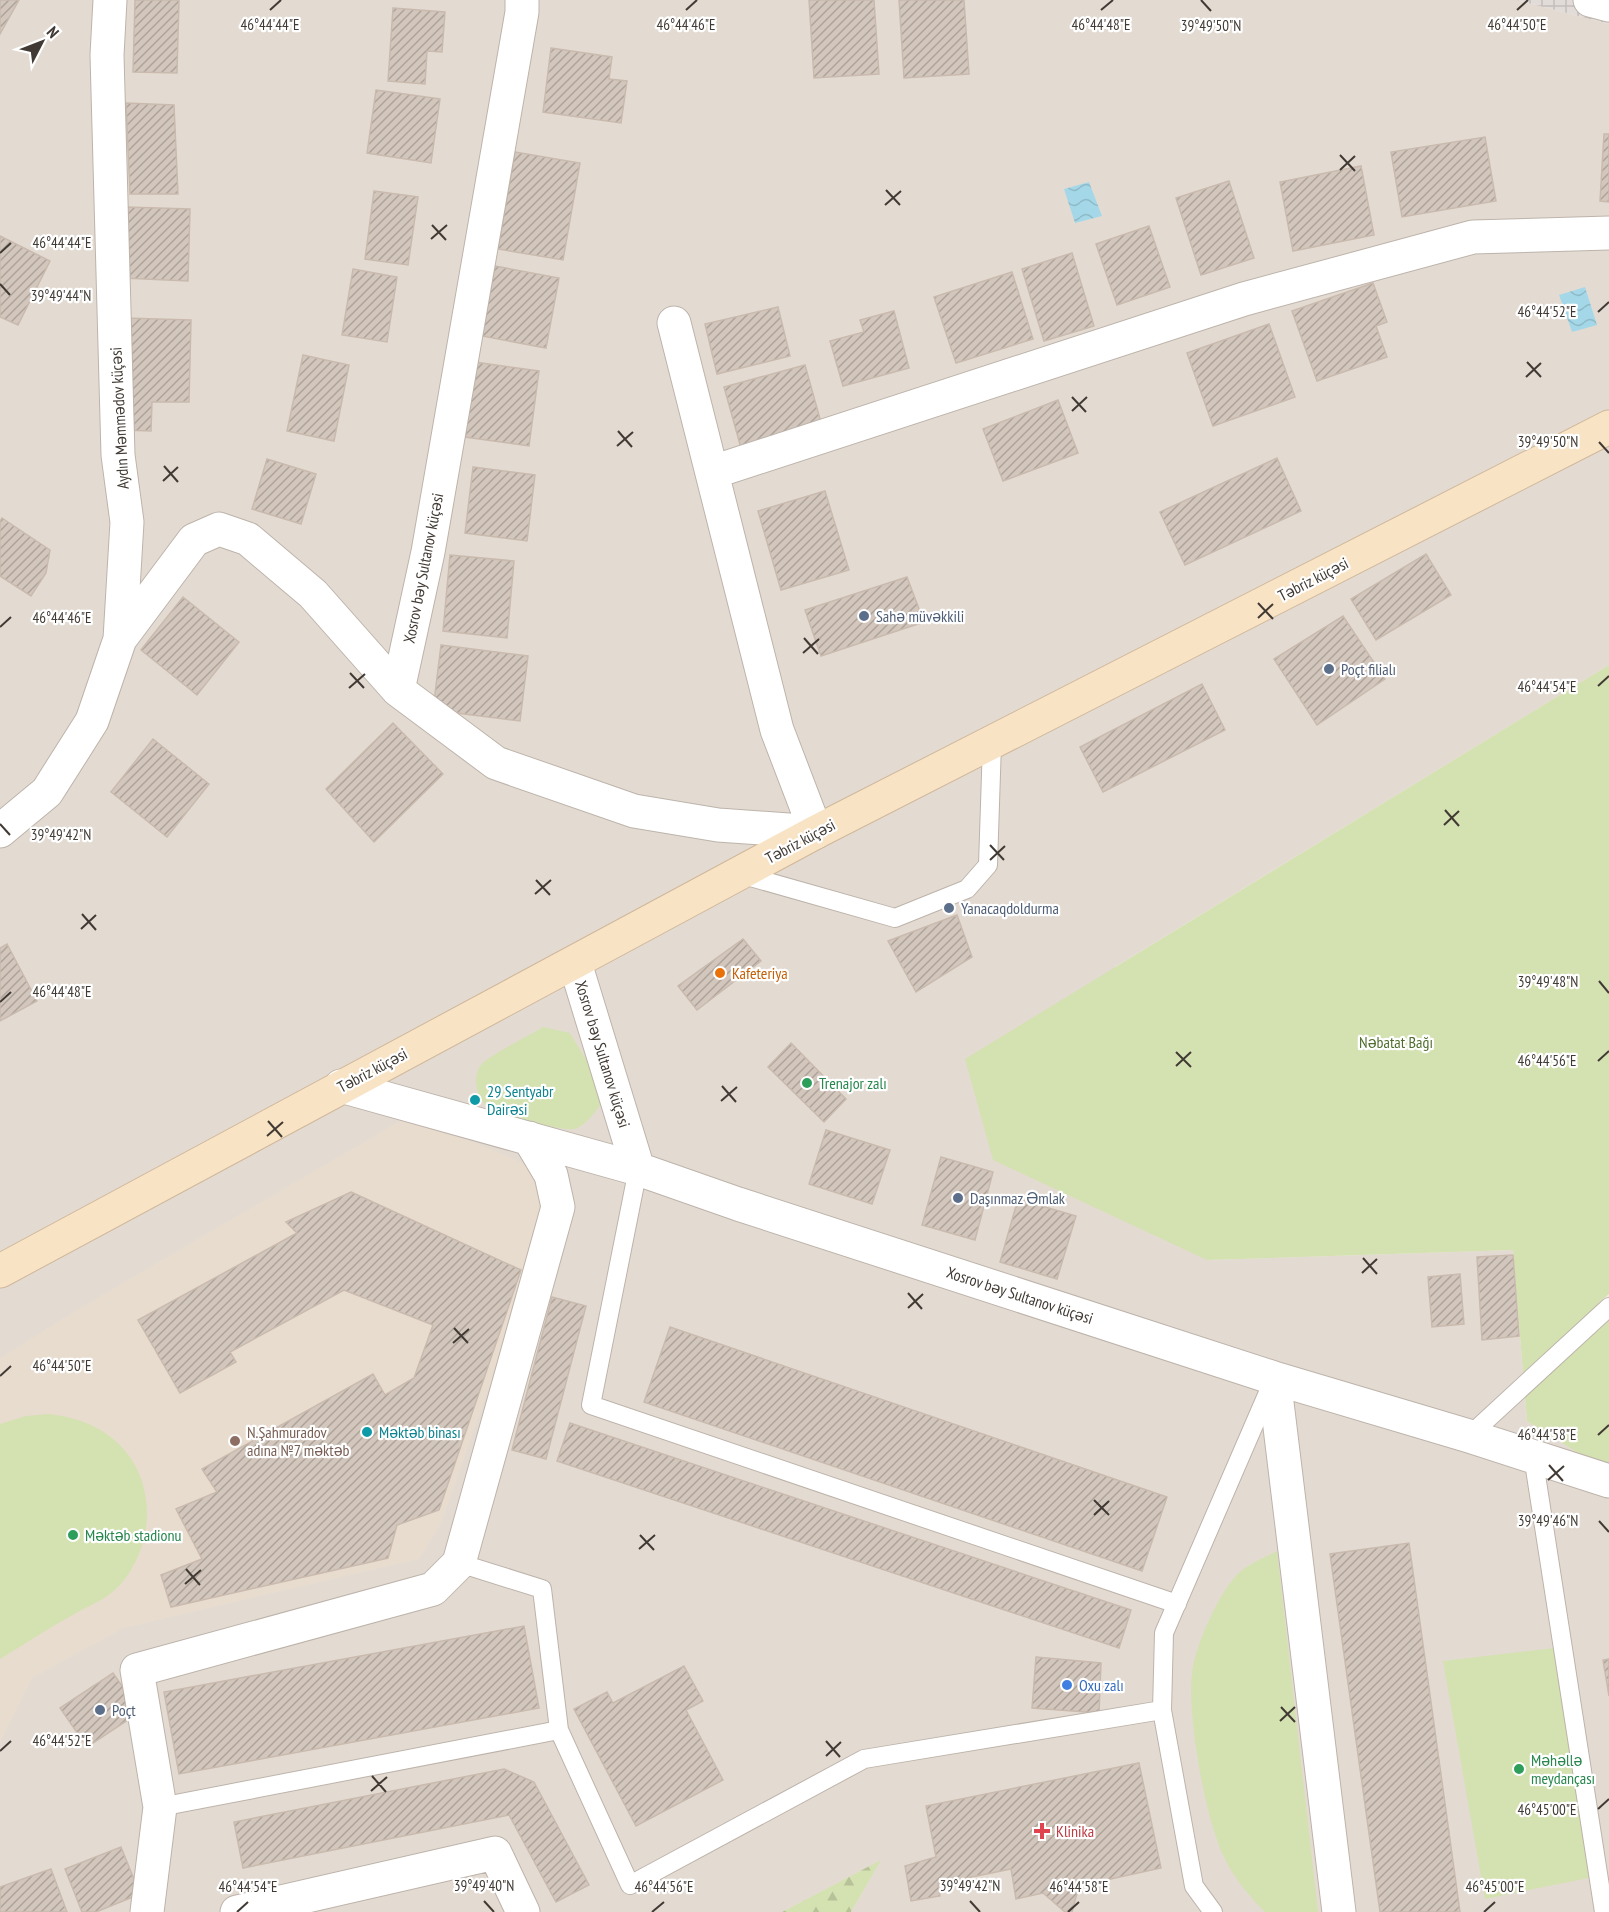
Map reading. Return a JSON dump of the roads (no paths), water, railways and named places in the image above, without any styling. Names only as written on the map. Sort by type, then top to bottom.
[{"type":"main road","name":"Təbriz küçəsi","points":[[0,1271],[816,832],[1609,427]]},
{"type":"street","name":"Aydın Məmmədov küçəsi","points":[[0,831],[47,792],[92,721],[120,639],[127,522],[117,443],[106,55],[110,0]]},
{"type":"street","name":"Xosrov bəy Sultanov küçəsi","points":[[398,690],[428,552],[522,12],[522,0]]},
{"type":"street","points":[[1590,0],[1609,5]]},
{"type":"street","points":[[713,472],[1244,299],[1461,240],[1473,237],[1609,233]]},
{"type":"street","points":[[120,639],[194,540],[219,529],[248,538],[313,594],[398,690],[496,763],[634,811],[718,825],[816,832],[777,730],[674,323]]},
{"type":"street","name":"Xosrov bəy Sultanov küçəsi","points":[[575,963],[638,1170],[1274,1378],[1469,1436],[1609,1481]]},
{"type":"street","points":[[341,1086],[638,1170]]},
{"type":"street","points":[[147,1912],[160,1807],[137,1670],[433,1589],[459,1563],[558,1207],[551,1174],[529,1138]]},
{"type":"street","points":[[1274,1378],[1339,1912]]},
{"type":"street","points":[[237,1912],[495,1853],[523,1912]]},
{"type":"lane","points":[[740,874],[895,918],[967,889],[988,865],[992,743]]},
{"type":"lane","points":[[638,1170],[591,1405],[1177,1605]]},
{"type":"lane","points":[[1469,1436],[1609,1307]]},
{"type":"lane","points":[[1213,1912],[1194,1886],[1162,1710],[1164,1633],[1274,1378]]},
{"type":"lane","points":[[1533,1456],[1604,1912]]},
{"type":"lane","points":[[459,1563],[542,1589],[559,1730],[630,1885],[864,1759],[1162,1710]]},
{"type":"lane","points":[[160,1807],[559,1730]]},
{"type":"water","points":[[1089,182],[1102,216],[1075,223],[1064,189]]},
{"type":"water","points":[[1585,287],[1597,325],[1572,332],[1559,295]]},
{"type":"place","name":"Sahə müvəkkili","points":[[864,616]]},
{"type":"place","name":"Poçt filialı","points":[[1329,669]]},
{"type":"place","name":"Yanacaqdoldurma","points":[[949,908]]},
{"type":"place","name":"Kafeteriya","points":[[720,973]]},
{"type":"place","name":"Trenajor zalı","points":[[807,1083]]},
{"type":"place","name":"29 Sentyabr Dairəsi","points":[[475,1100]]},
{"type":"place","name":"Daşınmaz Əmlak","points":[[958,1198]]},
{"type":"place","name":"Məktəb binası","points":[[367,1432]]},
{"type":"place","name":"N.Şahmuradov adına №7 məktəb","points":[[235,1441]]},
{"type":"place","name":"Məktəb stadionu","points":[[73,1535]]},
{"type":"place","name":"Oxu zalı","points":[[1067,1685]]},
{"type":"place","name":"Poçt","points":[[100,1710]]},
{"type":"place","name":"Məhəllə meydançası","points":[[1519,1769]]},
{"type":"place","name":"Klinika","points":[[1042,1831]]},
{"type":"park label","name":"Nəbatat Bağı","points":[[1396,1042]]}]
